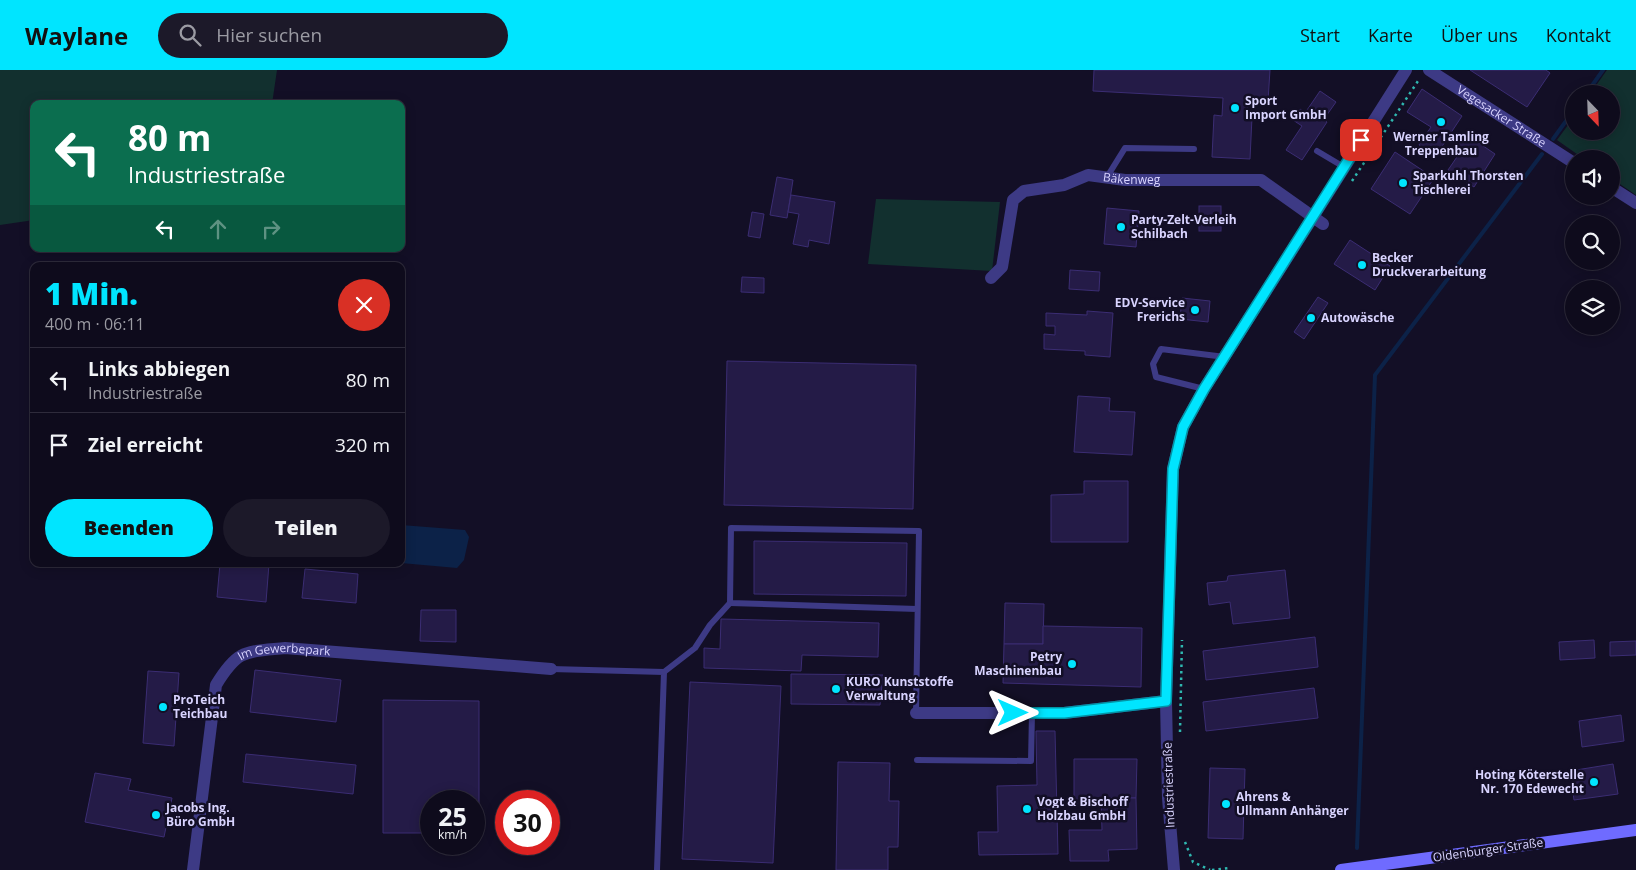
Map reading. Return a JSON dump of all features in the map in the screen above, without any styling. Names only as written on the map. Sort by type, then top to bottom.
[{"type":"main road","name":"Oldenburger Straße","points":[[1341,870],[1636,830]]},
{"type":"street","name":"Industriestraße","points":[[1174,870],[1168,798],[1166,701],[1173,469],[1183,427],[1204,389],[1318,220],[1344,167],[1406,70]]},
{"type":"street","name":"Vegesacker Straße","points":[[1427,70],[1565,157]]},
{"type":"street","name":"Bäkenweg","points":[[991,278],[1002,267],[1013,200],[1024,191],[1064,185],[1088,175],[1125,180],[1261,180],[1318,220]]},
{"type":"street","points":[[1620,193],[1636,203]]},
{"type":"street","name":"Im Gewerbepark","points":[[193,870],[216,685],[229,663],[248,652],[285,648],[551,669]]},
{"type":"street","points":[[916,714],[1064,713],[1166,701]]},
{"type":"lane","points":[[1107,178],[1125,148],[1194,149]]},
{"type":"lane","points":[[1317,151],[1344,167]]},
{"type":"lane","points":[[1204,389],[1156,377],[1153,364],[1161,349],[1226,358]]},
{"type":"lane","points":[[551,669],[664,672],[695,648],[710,624],[730,603],[731,528],[919,531],[916,714]]},
{"type":"lane","points":[[730,603],[917,609]]},
{"type":"lane","points":[[657,870],[664,672]]},
{"type":"lane","points":[[917,760],[1031,760],[1032,713]]},
{"type":"path","points":[[1350,184],[1427,70]]},
{"type":"path","points":[[1180,738],[1182,631]]},
{"type":"path","points":[[1184,837],[1193,862],[1211,870],[1229,868],[1229,870]]},
{"type":"green space","points":[[0,70],[277,70],[273,100],[30,100],[30,221],[0,225]]},
{"type":"green space","points":[[1607,70],[1636,70],[1636,195],[1620,184],[1620,150],[1571,150],[1557,140],[1565,129],[1565,140],[1620,140],[1620,85],[1596,85]]},
{"type":"green space","points":[[876,199],[1000,202],[992,271],[868,264]]},
{"type":"water","points":[[405,525],[465,530],[469,537],[464,560],[457,568],[405,563]]},
{"type":"building","name":"Sport Import GmbH","points":[[1094,70],[1270,70],[1268,101],[1248,100],[1247,117],[1252,117],[1250,159],[1212,157],[1214,115],[1222,116],[1223,98],[1093,91]]},
{"type":"building","points":[[1470,70],[1546,70],[1550,73],[1527,107]]},
{"type":"building","name":"Werner Tamling Treppenbau","points":[[1422,89],[1462,116],[1435,157],[1419,145],[1431,127],[1407,112]]},
{"type":"building","points":[[1320,91],[1336,102],[1324,119],[1327,122],[1302,160],[1286,150],[1302,126],[1293,120],[1300,109],[1305,113]]},
{"type":"building","points":[[1464,133],[1495,154],[1474,187],[1448,170],[1459,154],[1453,150]]},
{"type":"building","name":"Sparkuhl Thorsten Tischlerei","points":[[1395,152],[1434,178],[1410,214],[1371,189]]},
{"type":"building","points":[[777,177],[793,180],[787,218],[770,215]]},
{"type":"building","points":[[791,195],[835,202],[829,244],[809,240],[808,247],[793,244],[799,214],[788,212]]},
{"type":"building","points":[[1199,206],[1221,206],[1221,231],[1199,231]]},
{"type":"building","name":"Party-Zelt-Verleih Schilbach","points":[[1107,208],[1139,211],[1136,247],[1104,244]]},
{"type":"building","points":[[752,212],[764,214],[760,238],[748,236]]},
{"type":"building","name":"Becker Druckverarbeitung","points":[[1350,240],[1390,266],[1375,290],[1334,264]]},
{"type":"building","points":[[1070,270],[1100,272],[1099,291],[1069,289]]},
{"type":"building","points":[[742,277],[764,278],[764,293],[741,292]]},
{"type":"building","name":"Autowäsche","points":[[1318,297],[1328,303],[1304,339],[1294,332]]},
{"type":"building","name":"EDV-Service Frerichs","points":[[1182,298],[1210,301],[1208,322],[1180,319]]},
{"type":"building","points":[[1087,311],[1113,313],[1110,357],[1085,355],[1085,351],[1044,349],[1044,334],[1055,335],[1055,326],[1046,326],[1046,313],[1087,315]]},
{"type":"building","points":[[727,361],[916,365],[913,509],[724,505]]},
{"type":"building","points":[[1078,396],[1110,398],[1109,411],[1135,412],[1132,455],[1074,452]]},
{"type":"building","points":[[1084,481],[1128,481],[1128,542],[1051,542],[1051,495],[1084,494]]},
{"type":"building","points":[[754,541],[907,543],[906,596],[754,594]]},
{"type":"building","points":[[220,567],[269,567],[266,602],[217,597]]},
{"type":"building","points":[[305,569],[358,574],[356,603],[302,598]]},
{"type":"building","points":[[1285,570],[1290,618],[1233,624],[1230,602],[1209,605],[1207,583],[1227,581],[1228,576]]},
{"type":"building","points":[[1005,603],[1044,604],[1043,644],[1004,644]]},
{"type":"building","points":[[421,610],[456,610],[456,642],[420,641]]},
{"type":"building","points":[[721,619],[879,623],[878,657],[802,655],[801,671],[704,668],[704,648],[720,649]]},
{"type":"building","name":"Petry Maschinenbau","points":[[1043,626],[1142,628],[1141,687],[1003,683],[1004,644],[1043,644]]},
{"type":"building","points":[[1315,637],[1318,667],[1206,680],[1203,651]]},
{"type":"building","points":[[1594,640],[1595,658],[1560,660],[1559,642]]},
{"type":"building","points":[[1636,641],[1636,655],[1610,656],[1610,642]]},
{"type":"building","points":[[255,670],[341,680],[336,722],[250,712]]},
{"type":"building","points":[[148,671],[179,673],[174,746],[143,743]]},
{"type":"building","name":"KURO Kunststoffe Verwaltung","points":[[791,674],[883,675],[880,705],[791,704]]},
{"type":"building","points":[[690,682],[781,686],[773,863],[682,859]]},
{"type":"building","points":[[1314,688],[1318,718],[1206,731],[1203,702]]},
{"type":"building","points":[[383,700],[479,701],[479,790],[420,790],[420,833],[383,833]]},
{"type":"building","points":[[1621,715],[1624,741],[1582,747],[1579,721]]},
{"type":"building","name":"Vogt & Bischoff Holzbau GmbH","points":[[1036,731],[1055,731],[1058,854],[979,855],[978,832],[998,832],[997,786],[1037,785]]},
{"type":"building","points":[[246,754],[356,765],[353,794],[243,782]]},
{"type":"building","points":[[1074,759],[1137,759],[1136,798],[1101,798],[1101,805],[1074,804]]},
{"type":"building","points":[[838,762],[890,763],[889,801],[899,801],[898,847],[888,847],[888,870],[836,870]]},
{"type":"building","name":"Hoting Köterstelle Nr. 170 Edewecht","points":[[1613,764],[1618,794],[1574,800],[1570,771]]},
{"type":"building","name":"Ahrens & Ullmann Anhänger","points":[[1210,768],[1245,769],[1243,839],[1208,838]]},
{"type":"building","points":[[95,773],[131,779],[128,790],[172,798],[164,837],[85,822]]},
{"type":"building","points":[[1101,798],[1136,798],[1137,849],[1108,850],[1109,861],[1070,861],[1069,830],[1102,830]]},
{"type":"waterway","points":[[1592,85],[1603,70]]},
{"type":"waterway","points":[[1553,139],[1565,122]]},
{"type":"waterway","points":[[1357,848],[1375,375],[1542,154]]},
{"type":"place","name":"Sport Import GmbH","points":[[1235,108]]},
{"type":"place","name":"Werner Tamling Treppenbau","points":[[1441,122]]},
{"type":"place","name":"Sparkuhl Thorsten Tischlerei","points":[[1403,183]]},
{"type":"place","name":"Party-Zelt-Verleih Schilbach","points":[[1121,227]]},
{"type":"place","name":"Becker Druckverarbeitung","points":[[1362,265]]},
{"type":"place","name":"EDV-Service Frerichs","points":[[1195,310]]},
{"type":"place","name":"Autowäsche","points":[[1311,318]]},
{"type":"place","name":"Petry Maschinenbau","points":[[1072,664]]},
{"type":"place","name":"KURO Kunststoffe Verwaltung","points":[[836,689]]},
{"type":"place","name":"ProTeich Teichbau","points":[[163,707]]},
{"type":"place","name":"Hoting Köterstelle Nr. 170 Edewecht","points":[[1594,782]]},
{"type":"place","name":"Ahrens & Ullmann Anhänger","points":[[1226,804]]},
{"type":"place","name":"Vogt & Bischoff Holzbau GmbH","points":[[1027,809]]},
{"type":"place","name":"Jacobs Ing. Büro GmbH","points":[[156,815]]},
{"type":"route","points":[[1013,713],[1064,713],[1166,701],[1173,469],[1183,427],[1204,389],[1226,358],[1361,140]]}]
